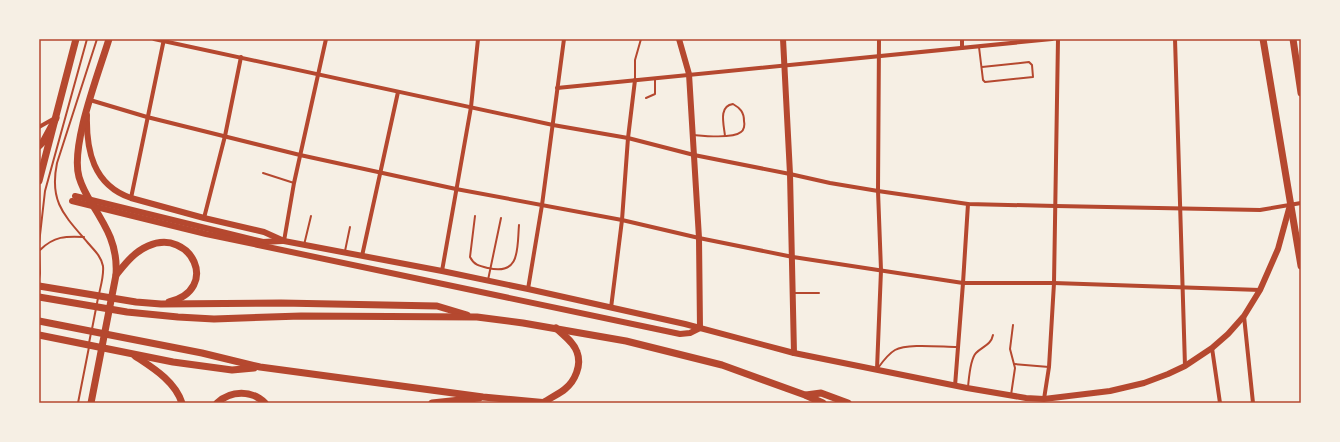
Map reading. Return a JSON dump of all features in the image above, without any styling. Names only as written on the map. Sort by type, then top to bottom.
[{"type":"main road","points":[[39,181],[76,39]]},
{"type":"main road","points":[[92,403],[117,264],[108,232],[84,190],[78,176],[76,160],[78,145],[87,110],[109,39]]},
{"type":"main road","points":[[679,39],[689,74],[699,238],[700,328]]},
{"type":"main road","points":[[783,39],[793,257],[794,352]]},
{"type":"main road","points":[[1263,39],[1301,266]]},
{"type":"main road","points":[[1292,39],[1301,93]]},
{"type":"main road","points":[[87,110],[88,144],[93,163],[101,176],[110,186],[118,193],[130,198],[264,232],[284,241],[304,246],[442,271],[528,289],[700,328],[794,352],[955,386],[1044,401],[1110,391],[1144,383],[1185,366],[1212,348],[1228,334],[1244,316],[1260,290],[1278,249],[1290,205]]},
{"type":"main road","points":[[39,146],[43,142],[56,118]]},
{"type":"main road","points":[[284,241],[263,242],[73,198],[206,234],[680,334],[690,333],[700,328]]},
{"type":"main road","points":[[116,275],[130,259],[148,246],[169,243],[181,246],[190,254],[196,264],[196,280],[190,291],[185,295],[161,304]]},
{"type":"main road","points":[[39,286],[136,302],[161,304],[437,306],[476,317]]},
{"type":"main road","points":[[39,297],[127,312],[214,319],[301,316],[476,317],[556,328],[640,344],[722,365],[823,403]]},
{"type":"main road","points":[[39,321],[202,353],[260,367],[483,397],[548,403]]},
{"type":"main road","points":[[543,403],[566,389],[575,376],[578,364],[577,352],[570,341],[556,328]]},
{"type":"main road","points":[[39,335],[173,362],[232,370],[260,367]]},
{"type":"main road","points":[[131,353],[153,367],[166,379],[177,392],[182,403]]},
{"type":"main road","points":[[217,403],[231,395],[243,393],[255,396],[265,403]]},
{"type":"main road","points":[[805,395],[821,393],[848,403]]},
{"type":"main road","points":[[432,403],[483,397]]},
{"type":"street","points":[[154,39],[553,125],[628,138],[694,155],[830,183],[968,204],[1260,210],[1301,203]]},
{"type":"street","points":[[284,241],[294,183],[326,39]]},
{"type":"street","points":[[442,271],[471,107],[478,39]]},
{"type":"street","points":[[528,289],[542,205],[564,39]]},
{"type":"street","points":[[877,369],[880,270],[878,191],[878,39]]},
{"type":"street","points":[[962,39],[962,48]]},
{"type":"street","points":[[557,88],[1052,39]]},
{"type":"street","points":[[1044,401],[1049,367],[1054,283],[1058,39]]},
{"type":"street","points":[[1175,39],[1185,366]]},
{"type":"street","points":[[130,198],[164,40]]},
{"type":"street","points":[[204,218],[225,136],[241,58]]},
{"type":"street","points":[[611,308],[622,220],[628,138],[635,80]]},
{"type":"street","points":[[362,256],[398,92]]},
{"type":"street","points":[[90,100],[147,117],[300,155],[456,189],[622,220],[699,238],[793,257],[963,283],[1054,283],[1260,290]]},
{"type":"street","points":[[39,127],[56,118]]},
{"type":"street","points":[[955,386],[968,204]]},
{"type":"street","points":[[1244,316],[1253,403]]},
{"type":"street","points":[[1212,348],[1220,403]]},
{"type":"lane","points":[[39,279],[39,244],[46,191],[88,39]]},
{"type":"lane","points":[[78,403],[102,279],[103,266],[99,255],[62,210],[56,194],[54,181],[58,163],[97,39]]},
{"type":"lane","points":[[635,80],[635,60],[641,39]]},
{"type":"lane","points":[[979,46],[983,80],[985,82],[1033,76],[1032,65],[1029,62],[982,67]]},
{"type":"lane","points":[[646,98],[655,94],[655,78]]},
{"type":"lane","points":[[693,135],[725,136],[739,134],[745,124],[744,115],[741,110],[733,104],[728,105],[724,110],[725,136]]},
{"type":"lane","points":[[263,173],[294,183]]},
{"type":"lane","points":[[304,246],[311,216]]},
{"type":"lane","points":[[475,216],[470,257],[476,265],[504,269],[510,267],[516,255],[519,225]]},
{"type":"lane","points":[[488,281],[501,218]]},
{"type":"lane","points":[[344,253],[350,227]]},
{"type":"lane","points":[[40,250],[46,245],[62,237],[84,237]]},
{"type":"lane","points":[[793,293],[819,293]]},
{"type":"lane","points":[[1011,396],[1014,364],[1010,349],[1013,325]]},
{"type":"lane","points":[[967,388],[973,358],[976,353],[990,342],[993,335]]},
{"type":"lane","points":[[877,369],[888,356],[896,350],[905,347],[958,348]]},
{"type":"lane","points":[[1014,364],[1049,367]]}]
